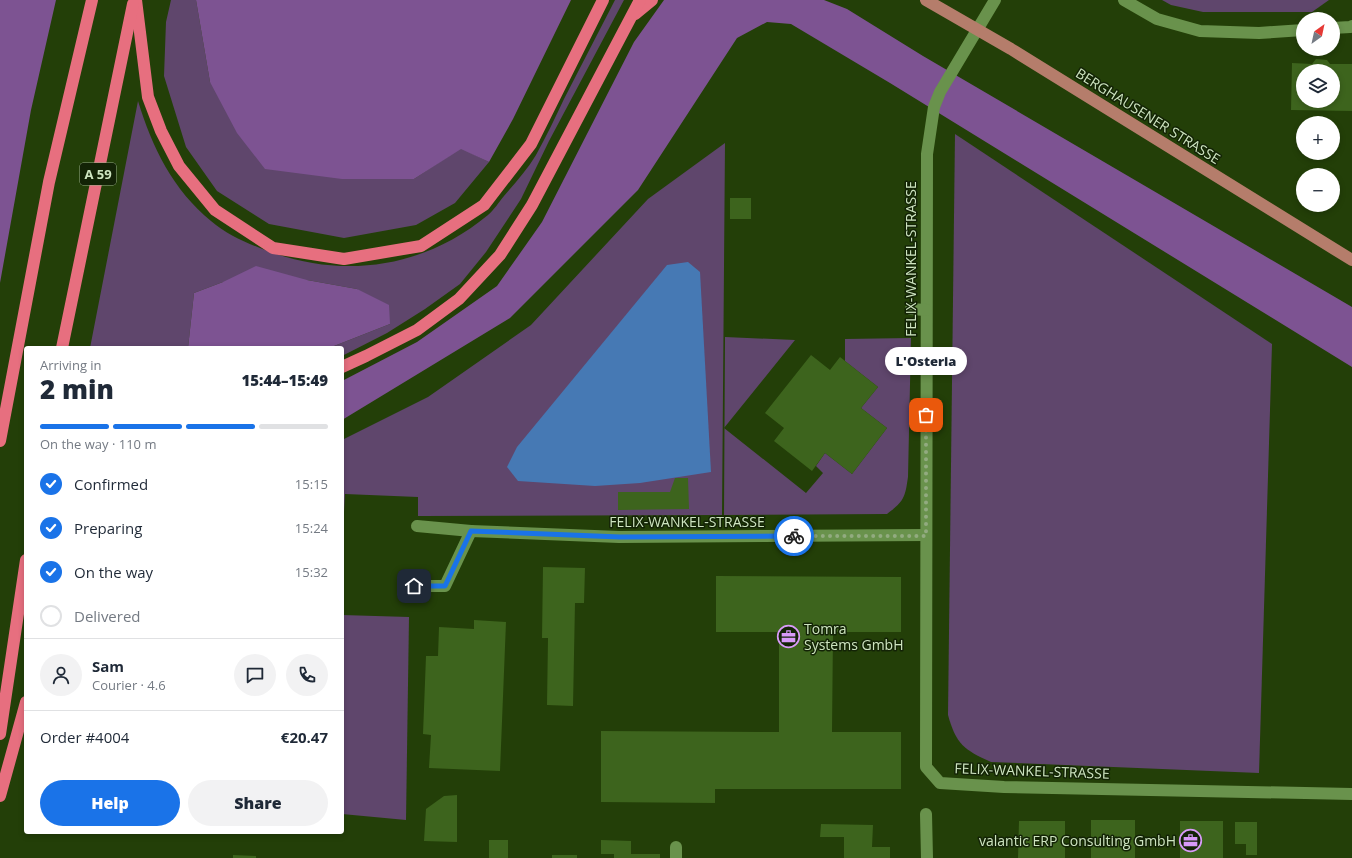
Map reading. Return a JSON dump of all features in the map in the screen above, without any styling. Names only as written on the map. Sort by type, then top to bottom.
[{"type":"highway","points":[[0,441],[49,182],[92,0]]},
{"type":"highway","points":[[135,0],[148,97],[161,132],[179,166],[215,210],[273,248],[344,259],[422,246],[484,205],[531,144],[603,0]]},
{"type":"highway","name":"A 59","points":[[62,346],[135,0]]},
{"type":"highway","points":[[344,366],[416,330],[459,299],[500,255],[532,205],[640,0]]},
{"type":"highway","points":[[631,18],[652,0]]},
{"type":"highway","points":[[0,734],[24,573]]},
{"type":"highway","points":[[0,796],[24,709]]},
{"type":"main road","name":"BERGHAUSENER STRASSE","points":[[926,0],[1011,49],[1352,260]]},
{"type":"street","name":"FELIX-WANKEL-STRASSE","points":[[995,0],[940,92],[934,107],[927,154],[926,767],[940,783],[1004,787],[1352,794]]},
{"type":"street","points":[[1124,0],[1157,19],[1200,31],[1259,33],[1296,30]]},
{"type":"street","points":[[1340,28],[1352,26]]},
{"type":"street","points":[[911,309],[926,310]]},
{"type":"street","name":"FELIX-WANKEL-STRASSE","points":[[417,526],[471,531],[620,537],[926,536]]},
{"type":"street","points":[[414,586],[445,586],[471,531]]},
{"type":"street","points":[[926,814],[927,858]]},
{"type":"shaded area","points":[[0,0],[56,0],[31,110],[0,283]]},
{"type":"shaded area","points":[[171,0],[196,0],[210,82],[414,179],[461,148],[489,162],[455,203],[416,225],[344,238],[269,224],[217,191],[186,147],[164,76],[166,22]]},
{"type":"shaded area","points":[[196,0],[571,0],[513,119],[489,162],[461,149],[414,179],[342,179],[265,169],[237,133],[210,82]]},
{"type":"shaded area","points":[[615,0],[624,0],[549,141],[521,199],[486,252],[460,284],[425,309],[387,333],[344,355],[344,346],[334,346],[390,324],[357,289],[307,280],[223,282],[194,293],[188,346],[90,346],[138,101],[157,151],[175,182],[198,209],[216,225],[240,240],[289,258],[319,264],[349,266],[378,264],[407,258],[436,248],[462,234],[488,215],[532,161]]},
{"type":"shaded area","points":[[664,0],[824,0],[847,9],[923,56],[1352,307],[1352,367],[890,83],[791,24],[767,22],[737,38],[638,190],[510,318],[344,419],[344,380],[417,342],[497,286],[542,222],[634,42]]},
{"type":"shaded area","points":[[1162,0],[1329,0],[1312,12],[1203,12],[1171,5]]},
{"type":"shaded area","points":[[955,134],[1272,344],[1259,773],[991,762],[968,750],[962,745],[954,733],[948,715]]},
{"type":"shaded area","points":[[725,143],[722,515],[418,516],[418,497],[345,494],[344,512],[344,439],[428,397],[531,325],[648,199]]},
{"type":"shaded area","points":[[256,266],[307,280],[357,289],[389,305],[390,324],[334,346],[188,346],[194,293],[223,282]]},
{"type":"shaded area","points":[[725,337],[795,340],[724,427]]},
{"type":"shaded area","points":[[911,338],[908,477],[905,495],[897,506],[887,514],[724,515],[724,428],[806,493],[823,473],[816,466],[825,453],[852,474],[887,428],[861,408],[878,387],[845,361],[845,339]]},
{"type":"shaded area","points":[[344,615],[409,617],[406,820],[344,814]]},
{"type":"water","points":[[688,262],[700,272],[711,472],[640,483],[595,486],[518,481],[507,467],[517,447],[667,265]]},
{"type":"building","points":[[1316,59],[1327,60],[1330,64],[1312,64]]},
{"type":"building","points":[[1292,63],[1312,64],[1296,64],[1296,108],[1340,108],[1340,64],[1352,64],[1352,111],[1291,110]]},
{"type":"building","points":[[730,198],[751,198],[751,219],[730,219]]},
{"type":"building","points":[[811,355],[830,370],[840,357],[878,387],[861,408],[887,428],[852,474],[825,453],[812,471],[774,441],[784,428],[765,413]]},
{"type":"building","points":[[675,478],[688,478],[689,509],[618,510],[618,492],[670,492]]},
{"type":"building","points":[[543,567],[585,568],[584,603],[575,603],[573,706],[547,705],[548,638],[542,638]]},
{"type":"building","points":[[716,576],[901,577],[901,632],[833,632],[832,732],[901,732],[901,789],[715,789],[715,803],[601,802],[601,731],[779,732],[779,632],[716,632]]},
{"type":"building","points":[[474,620],[506,622],[500,771],[429,768],[431,735],[423,734],[426,656],[438,656],[439,627],[474,629]]},
{"type":"building","points":[[457,795],[457,842],[424,841],[426,809],[444,796]]},
{"type":"building","points":[[1091,820],[1135,820],[1135,858],[1091,858]]},
{"type":"building","points":[[1019,821],[1065,821],[1065,858],[1018,858]]},
{"type":"building","points":[[1180,821],[1223,821],[1223,858],[1180,858]]},
{"type":"building","points":[[1235,822],[1257,822],[1257,855],[1246,855],[1246,844],[1235,844]]},
{"type":"building","points":[[821,824],[873,825],[872,847],[890,847],[890,858],[844,858],[844,837],[820,837]]},
{"type":"building","points":[[489,840],[508,840],[508,858],[489,858]]},
{"type":"building","points":[[601,840],[631,841],[631,854],[660,854],[660,858],[614,858],[614,854],[601,854]]},
{"type":"building","points":[[233,855],[256,856],[256,858],[233,858]]},
{"type":"building","points":[[552,855],[577,855],[577,858],[552,858]]},
{"type":"way so far","points":[[794,536],[926,536],[926,415]]},
{"type":"place","name":"L'Osteria","points":[[926,415]]},
{"type":"place","name":"Tomra Systems GmbH","points":[[789,637]]},
{"type":"place","name":"valantic ERP Consulting GmbH","points":[[1191,841]]},
{"type":"route","points":[[414,586],[445,586],[471,531],[620,537],[794,536]]}]
